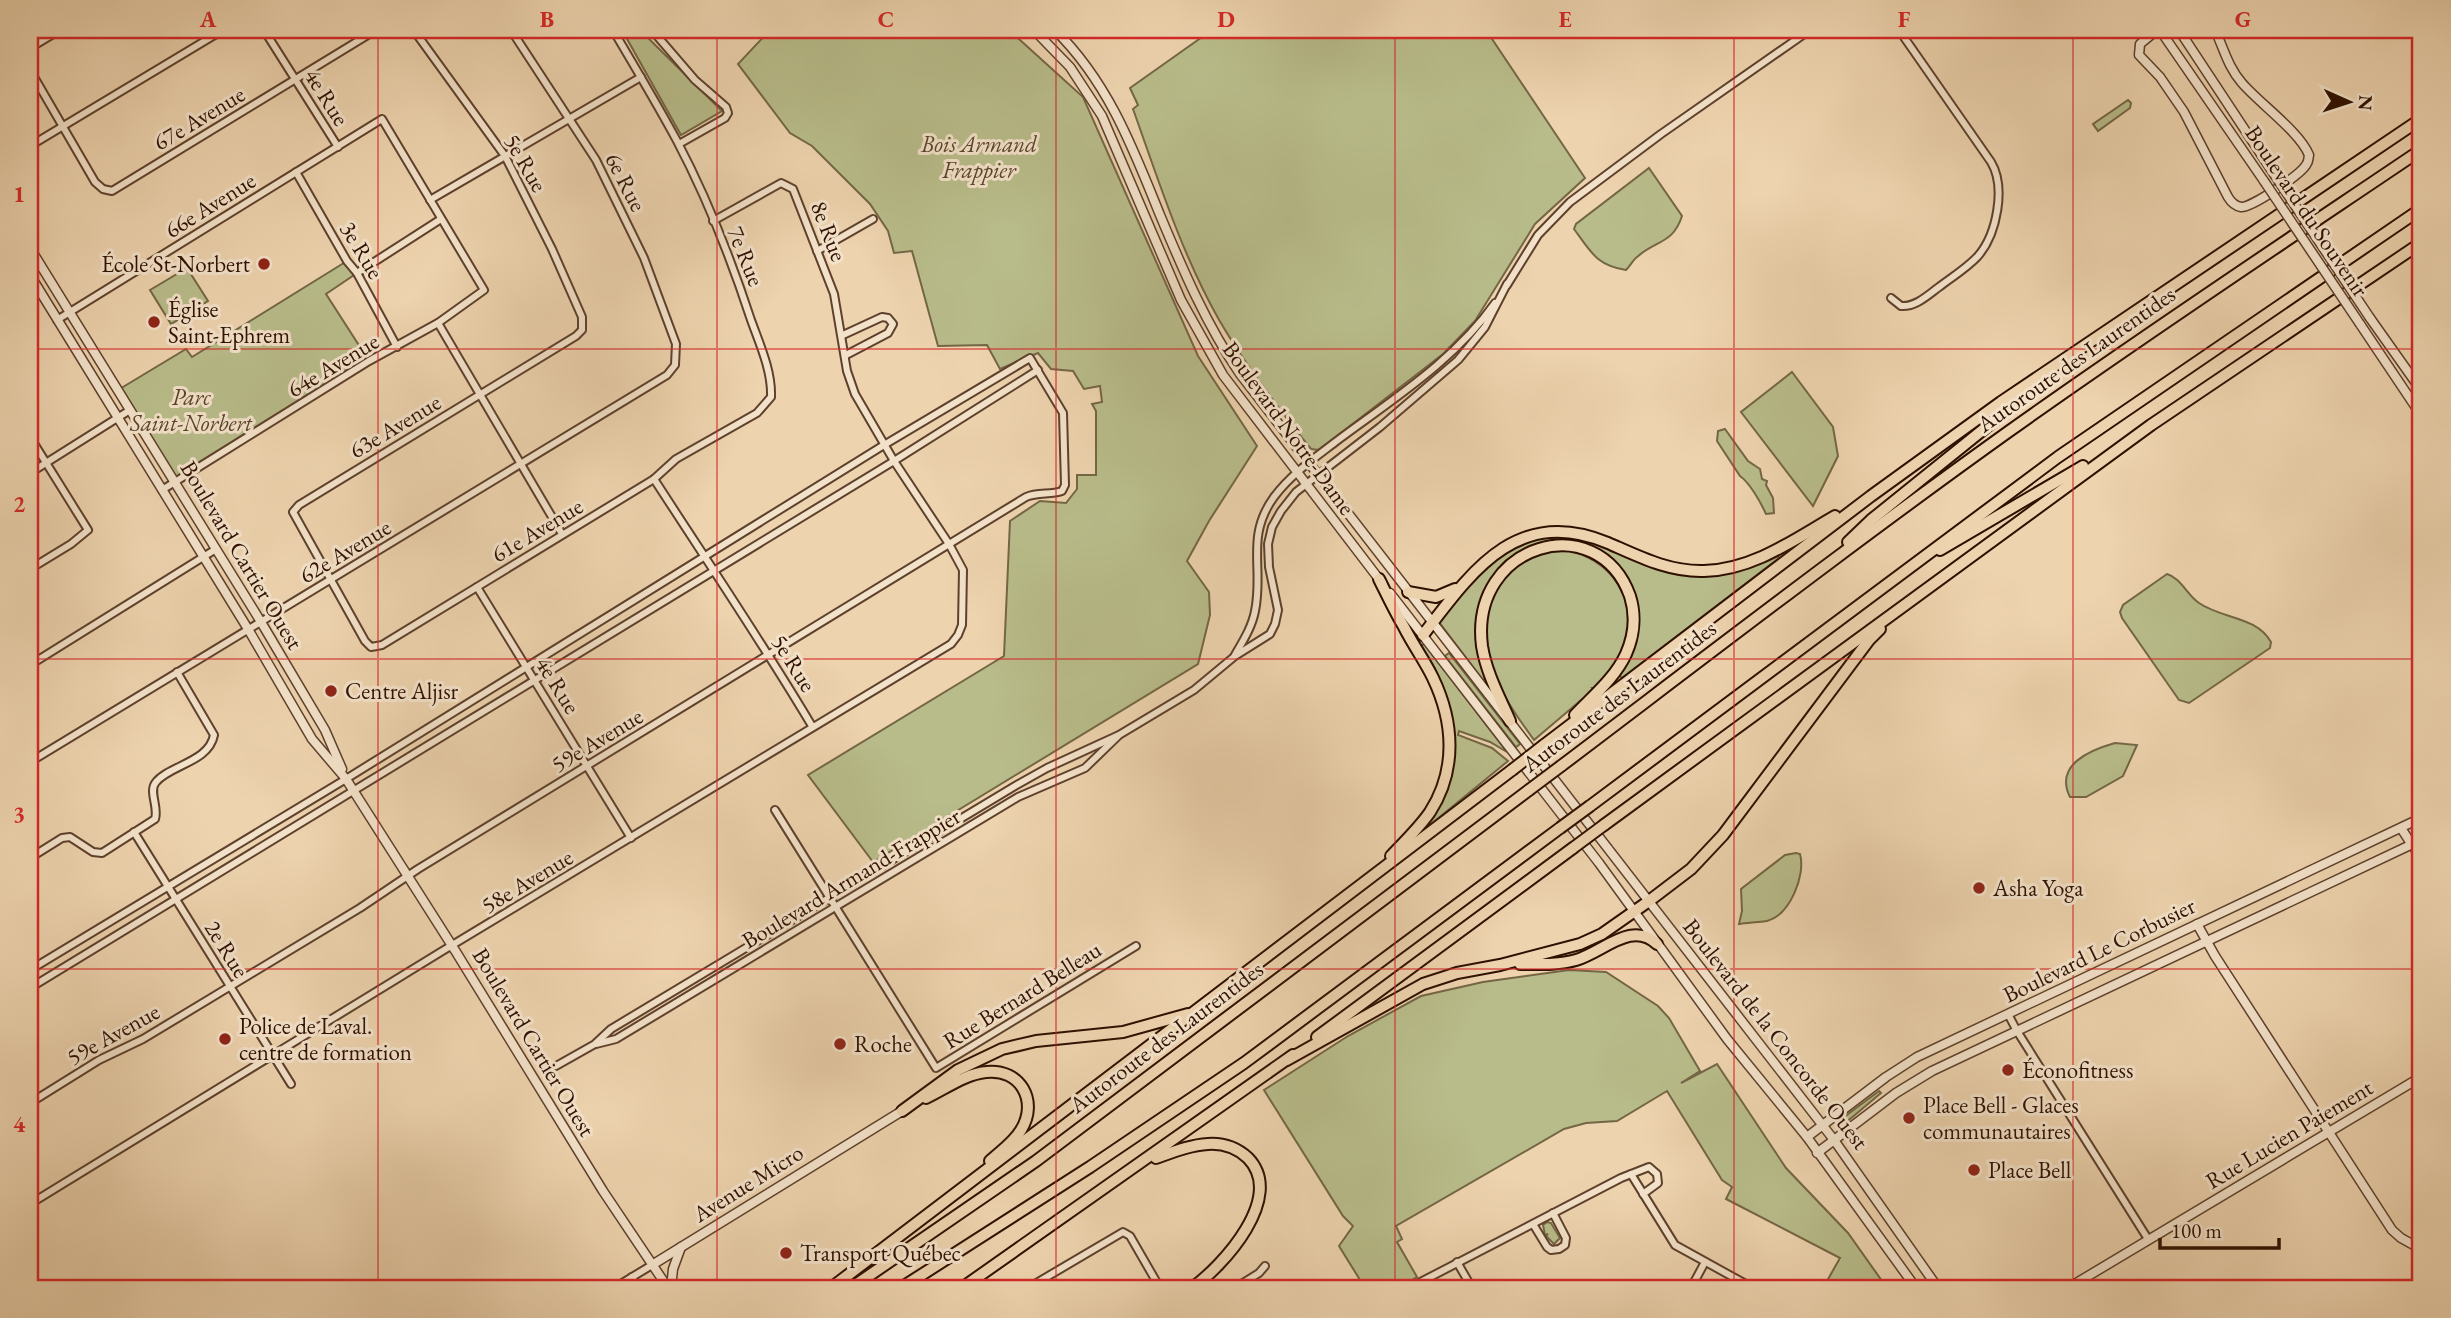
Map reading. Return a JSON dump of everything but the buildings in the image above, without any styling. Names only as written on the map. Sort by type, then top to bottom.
[{"type":"highway","points":[[831,1288],[1871,496],[2001,402],[2421,119]]},
{"type":"highway","name":"Autoroute des Laurentides","points":[[851,1288],[1036,1161],[1821,570],[2076,384],[2421,150]]},
{"type":"highway","points":[[901,1288],[1101,1160],[1236,1069],[1898,574],[2130,406],[2421,209]]},
{"type":"highway","points":[[962,1288],[1287,1060],[2151,425],[2421,243]]},
{"type":"highway","points":[[1821,570],[1871,520],[2077,351]]},
{"type":"highway","points":[[1898,574],[2151,425]]},
{"type":"highway","points":[[1423,635],[1482,563],[1507,545],[1535,534],[1558,531],[1591,537],[1670,568],[1721,570],[1766,555],[1871,496]]},
{"type":"highway","points":[[1510,721],[1489,672],[1482,644],[1482,618],[1492,586],[1513,562],[1537,549],[1564,546],[1595,555],[1618,574],[1629,595],[1633,612],[1631,641],[1622,662],[1610,678],[1544,745]]},
{"type":"highway","points":[[1366,882],[1430,812],[1446,776],[1450,741],[1445,708],[1433,678],[1379,579]]},
{"type":"highway","points":[[1408,592],[1436,597],[1461,586]]},
{"type":"highway","points":[[1287,1060],[1416,987],[1457,973],[1500,965],[1586,942],[1649,901],[1690,869],[1719,841],[1869,640],[1904,605]]},
{"type":"highway","points":[[1500,965],[1571,961],[1633,934],[1648,936],[1657,944]]},
{"type":"highway","points":[[902,1111],[958,1070],[1002,1049],[1035,1041],[1123,1032],[1197,1011]]},
{"type":"highway","points":[[902,1111],[980,1073],[993,1071],[1007,1074],[1017,1080],[1025,1091],[1028,1111],[1020,1132],[951,1198]]},
{"type":"highway","points":[[1143,1162],[1189,1147],[1221,1144],[1243,1154],[1258,1173],[1260,1195],[1244,1232],[1221,1264],[1192,1288]]},
{"type":"highway","points":[[954,1288],[981,1273]]},
{"type":"street","points":[[30,48],[60,30]]},
{"type":"street","points":[[30,146],[223,30]]},
{"type":"street","name":"4e Rue","points":[[264,30],[338,147]]},
{"type":"street","name":"67e Avenue","points":[[62,126],[95,182],[103,190],[113,191],[376,30]]},
{"type":"street","name":"5e Rue","points":[[410,30],[424,44],[505,156],[552,249],[582,317],[582,330]]},
{"type":"street","name":"6e Rue","points":[[511,30],[596,160],[644,258],[676,344],[675,365]]},
{"type":"street","name":"7e Rue","points":[[613,30],[679,144],[740,288],[772,386]]},
{"type":"street","points":[[652,30],[695,80],[726,107],[728,113],[725,118],[679,144]]},
{"type":"street","name":"Boulevard Notre-Dame","points":[[1034,30],[1060,56],[1092,99],[1113,139],[1171,277],[1196,329],[1228,383],[1423,635],[1562,824]]},
{"type":"street","name":"Boulevard Notre-Dame","points":[[1055,30],[1082,60],[1111,103],[1190,284],[1223,348],[1265,408],[1578,808]]},
{"type":"street","name":"Boulevard Armand-Frappier","points":[[1235,656],[1250,629],[1256,608],[1257,535],[1260,521],[1275,496],[1309,463],[1450,354],[1479,324],[1538,235],[1570,202],[1810,30]]},
{"type":"street","points":[[1891,298],[1901,306],[1913,305],[1978,257],[1990,235],[1999,187],[1997,172],[1992,162],[1899,30]]},
{"type":"street","points":[[2159,30],[2140,44],[2139,55],[2160,77],[2184,112],[2228,197],[2234,204],[2245,206],[2300,172],[2307,165],[2309,155],[2299,140],[2235,74],[2226,61],[2215,30]]},
{"type":"street","name":"Boulevard du Souvenir","points":[[2159,30],[2421,415]]},
{"type":"street","name":"Boulevard du Souvenir","points":[[2180,30],[2370,318],[2421,390]]},
{"type":"street","points":[[30,70],[62,126]]},
{"type":"street","points":[[430,200],[641,77]]},
{"type":"street","name":"4e Rue","points":[[382,119],[484,290]]},
{"type":"street","name":"66e Avenue","points":[[57,320],[382,119]]},
{"type":"street","name":"3e Rue","points":[[296,172],[347,261],[357,273],[397,347]]},
{"type":"street","name":"8e Rue","points":[[713,221],[781,183],[789,184],[797,196],[834,294],[847,371],[855,394],[894,461],[949,544]]},
{"type":"street","points":[[357,273],[441,219]]},
{"type":"street","points":[[817,251],[873,219]]},
{"type":"street","name":"Boulevard Cartier Ouest","points":[[30,248],[261,621],[324,730],[346,779]]},
{"type":"street","name":"Boulevard Cartier Ouest","points":[[30,275],[313,739],[354,791],[603,1191],[669,1288]]},
{"type":"street","name":"Boulevard Armand-Frappier","points":[[556,1066],[595,1044],[611,1029],[1038,772],[1119,735],[1194,690],[1235,656],[1263,639],[1274,628],[1278,610],[1268,558],[1269,536],[1281,510],[1306,484],[1380,427],[1458,360],[1485,327],[1507,284]]},
{"type":"street","name":"64e Avenue","points":[[162,490],[369,361],[438,323],[484,290]]},
{"type":"street","points":[[842,335],[882,317],[888,318],[894,324],[888,333],[846,355]]},
{"type":"street","points":[[438,323],[562,534]]},
{"type":"street","name":"63e Avenue","points":[[330,580],[293,512],[299,505],[481,395],[582,330]]},
{"type":"street","name":"59e Avenue","points":[[30,1103],[369,903],[408,876],[1026,496],[1036,493],[1055,494],[1065,488],[1063,417],[1030,358],[965,398]]},
{"type":"street","name":"62e Avenue","points":[[30,762],[667,375],[675,365]]},
{"type":"street","points":[[30,988],[713,572],[1038,370]]},
{"type":"street","name":"61e Avenue","points":[[330,580],[365,641],[371,647],[382,645],[654,479],[676,459],[757,413],[766,406],[771,397],[772,386]]},
{"type":"street","points":[[30,970],[346,779],[884,445],[965,398],[973,410]]},
{"type":"street","points":[[30,473],[130,410]]},
{"type":"street","points":[[30,437],[88,530],[71,544],[30,569]]},
{"type":"street","name":"5e Rue","points":[[654,479],[812,726]]},
{"type":"street","points":[[793,502],[802,517]]},
{"type":"street","name":"58e Avenue","points":[[30,1204],[951,643],[962,625],[964,587],[963,570],[949,544]]},
{"type":"street","points":[[30,665],[216,549]]},
{"type":"street","name":"4e Rue","points":[[477,587],[631,838]]},
{"type":"street","points":[[619,610],[628,623]]},
{"type":"street","points":[[30,858],[62,838],[70,837],[93,852],[102,853],[156,819],[158,810],[152,791],[155,782],[202,754],[212,744],[214,735],[177,671]]},
{"type":"street","points":[[439,721],[447,734]]},
{"type":"street","name":"Boulevard Armand-Frappier","points":[[595,1044],[616,1039],[1018,797],[1085,768],[1119,735]]},
{"type":"street","name":"Boulevard de la Concorde Ouest","points":[[1578,808],[1823,1125],[1938,1288]]},
{"type":"street","name":"Rue Bernard Belleau","points":[[775,810],[936,1068],[1136,946]]},
{"type":"street","name":"Boulevard Le Corbusier","points":[[1807,1137],[1905,1065],[2421,818]]},
{"type":"street","points":[[271,824],[279,836]]},
{"type":"street","name":"Boulevard de la Concorde Ouest","points":[[1562,824],[1634,911],[1727,1039],[1807,1137],[1916,1288]]},
{"type":"street","points":[[2401,828],[2421,860]]},
{"type":"street","name":"2e Rue","points":[[134,832],[291,1084]]},
{"type":"street","name":"Boulevard Le Corbusier","points":[[1817,1153],[1916,1080],[2421,840]]},
{"type":"street","points":[[2197,924],[2206,942],[2395,1233],[2421,1249]]},
{"type":"street","points":[[89,934],[97,947]]},
{"type":"street","points":[[2008,1014],[2148,1239]]},
{"type":"street","name":"Rue Lucien Paiement","points":[[2068,1288],[2421,1077]]},
{"type":"street","name":"Avenue Micro","points":[[614,1288],[902,1111]]},
{"type":"street","points":[[1409,1288],[1646,1167],[1655,1171],[1658,1183],[1643,1194]]},
{"type":"street","points":[[1631,1174],[1673,1243],[1753,1288]]},
{"type":"street","points":[[1533,1224],[1547,1247],[1559,1249],[1565,1245],[1566,1238],[1553,1213]]},
{"type":"street","points":[[1028,1288],[1119,1233],[1126,1232],[1160,1288]]},
{"type":"street","points":[[669,1288],[681,1247]]},
{"type":"street","points":[[1457,1262],[1472,1288]]},
{"type":"street","points":[[1691,1288],[1705,1262]]},
{"type":"street","points":[[1235,1288],[1258,1274],[1265,1266]]},
{"type":"street","points":[[632,1277],[638,1288]]},
{"type":"green space","points":[[622,30],[640,30],[722,111],[681,135]]},
{"type":"green space","name":"Bois Armand Frappier","points":[[770,30],[1009,30],[1083,97],[1198,356],[1257,446],[1187,561],[1209,592],[1210,615],[1198,664],[873,862],[808,775],[1004,656],[1010,521],[1040,501],[1066,503],[1077,489],[1077,475],[1096,475],[1096,411],[1092,404],[1102,402],[1100,386],[1084,389],[1073,371],[1051,369],[1038,353],[1000,369],[987,345],[938,346],[912,251],[894,253],[888,231],[870,204],[812,146],[790,133],[738,64]]},
{"type":"green space","points":[[1212,30],[1486,30],[1585,178],[1535,224],[1475,321],[1443,354],[1319,450],[1311,449],[1286,417],[1250,369],[1218,318],[1181,241],[1133,109],[1138,105],[1130,88]]},
{"type":"green space","points":[[2128,100],[2131,103],[2130,108],[2098,131],[2093,124]]},
{"type":"green space","points":[[1649,168],[1682,216],[1669,237],[1636,258],[1626,270],[1608,265],[1595,256],[1585,244],[1574,229],[1576,224]]},
{"type":"green space","name":"Parc Saint-Norbert","points":[[347,261],[357,273],[326,294],[369,361],[175,482],[118,390],[186,349],[192,357]]},
{"type":"green space","points":[[187,268],[208,301],[171,324],[150,290]]},
{"type":"green space","points":[[1792,372],[1833,427],[1838,456],[1813,506],[1741,412]]},
{"type":"green space","points":[[1725,429],[1748,461],[1760,469],[1762,479],[1767,481],[1766,485],[1773,498],[1774,513],[1766,514],[1748,483],[1740,476],[1717,441],[1718,431]]},
{"type":"green space","points":[[1568,536],[1596,543],[1644,564],[1676,573],[1777,555],[1779,558],[1622,678],[1619,675],[1637,630],[1621,572],[1564,543],[1539,543],[1511,558],[1501,567],[1492,577],[1481,601],[1476,628],[1486,678],[1483,680],[1439,622],[1483,570],[1509,549],[1540,537]]},
{"type":"green space","points":[[1562,550],[1595,561],[1608,571],[1625,599],[1629,615],[1628,632],[1618,660],[1595,688],[1534,740],[1501,689],[1493,670],[1486,636],[1487,619],[1497,588],[1519,563],[1535,554]]},
{"type":"green space","points":[[2167,574],[2176,579],[2199,603],[2248,622],[2257,627],[2271,642],[2270,648],[2189,703],[2179,700],[2120,612],[2123,605]]},
{"type":"green space","points":[[1424,644],[1507,752],[1490,742],[1459,731],[1458,735],[1492,748],[1508,761],[1430,825],[1427,822],[1454,755],[1420,647]]},
{"type":"green space","points":[[1449,653],[1520,744],[1516,747],[1445,656]]},
{"type":"green space","points":[[2115,743],[2137,745],[2123,776],[2086,797],[2070,797],[2066,786],[2071,768],[2086,755]]},
{"type":"green space","points":[[1800,854],[1801,872],[1794,893],[1783,911],[1767,921],[1739,924],[1742,911],[1741,889],[1785,855]]},
{"type":"green space","points":[[1569,970],[1606,972],[1658,1006],[1669,1018],[1700,1071],[1681,1083],[1717,1064],[1786,1168],[1848,1233],[1887,1288],[1823,1288],[1840,1258],[1726,1199],[1732,1187],[1722,1180],[1667,1091],[1617,1121],[1586,1123],[1564,1129],[1396,1226],[1402,1239],[1397,1242],[1417,1277],[1398,1288],[1381,1288],[1377,1282],[1365,1288],[1339,1246],[1353,1226],[1343,1216],[1264,1090],[1348,1036],[1421,996],[1483,982]]},
{"type":"green space","points":[[1879,1091],[1881,1093],[1843,1125],[1840,1120]]},
{"type":"green space","points":[[1551,1223],[1560,1238],[1554,1244],[1546,1236],[1548,1234],[1545,1235],[1543,1225]]},
{"type":"place","name":"École St-Norbert","points":[[264,264]]},
{"type":"place","name":"Église Saint-Ephrem","points":[[154,322]]},
{"type":"place","name":"Centre Aljisr","points":[[331,691]]},
{"type":"place","name":"Asha Yoga","points":[[1979,888]]},
{"type":"place","name":"Police de Laval. centre de formation","points":[[225,1039]]},
{"type":"place","name":"Roche","points":[[840,1044]]},
{"type":"place","name":"Éconofitness","points":[[2008,1070]]},
{"type":"place","name":"Place Bell - Glaces communautaires","points":[[1909,1118]]},
{"type":"place","name":"Place Bell","points":[[1974,1170]]},
{"type":"place","name":"Transport Québec","points":[[786,1253]]}]
